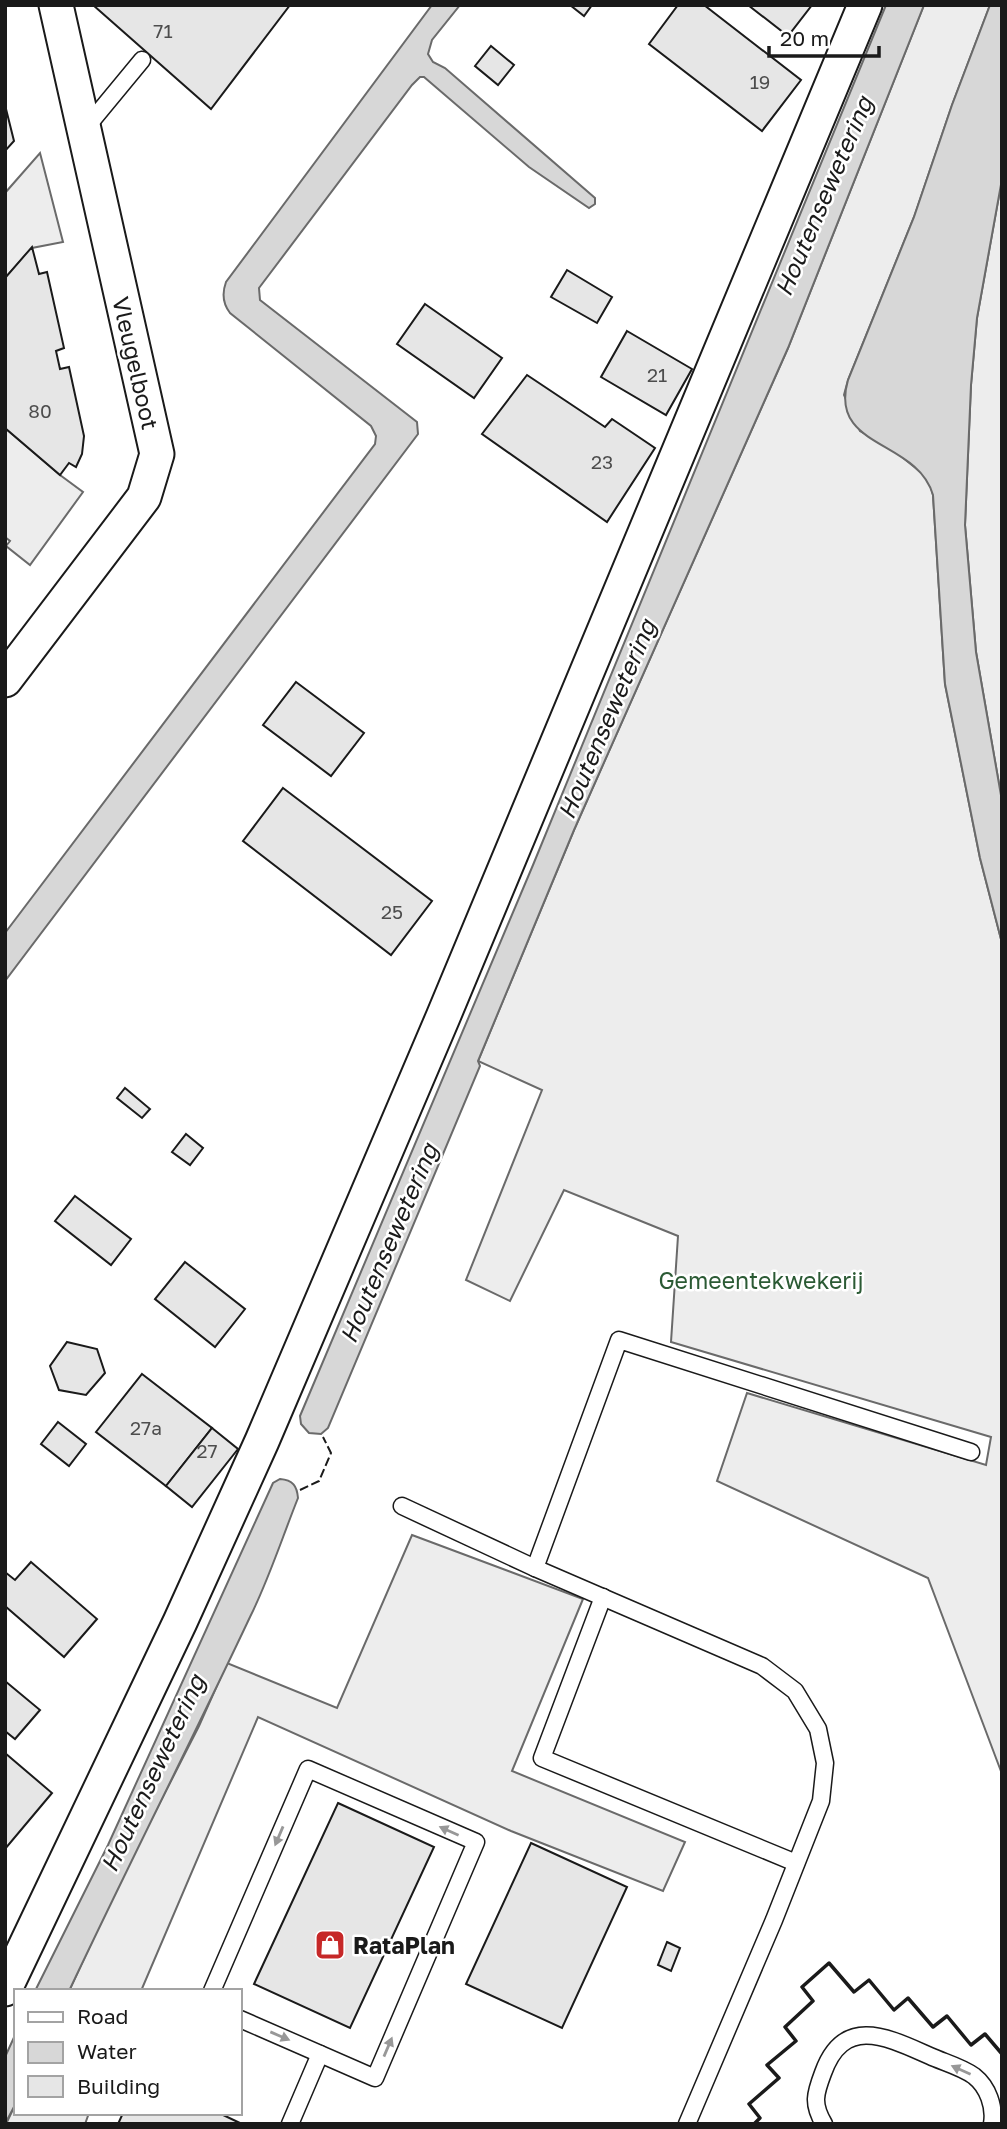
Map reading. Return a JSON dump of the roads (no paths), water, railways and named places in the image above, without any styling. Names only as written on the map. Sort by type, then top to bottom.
[{"type":"street","name":"Vleugelboot","points":[[5,680],[144,497],[157,454],[55,5]]},
{"type":"street","points":[[5,1989],[174,1634],[262,1441],[433,1041],[865,5]]},
{"type":"lane","points":[[84,131],[142,60]]},
{"type":"lane","points":[[535,1568],[619,1340],[971,1452]]},
{"type":"lane","points":[[402,1506],[535,1568],[762,1666],[795,1691],[818,1729],[825,1763],[821,1801],[774,1920],[687,2124]]},
{"type":"lane","points":[[603,1597],[542,1758],[796,1863]]},
{"type":"lane","points":[[213,1989],[308,1769],[476,1842],[375,2078],[242,2020]]},
{"type":"lane","points":[[824,2124],[816,2111],[817,2089],[827,2062],[841,2045],[853,2038],[870,2035],[887,2037],[975,2077],[990,2096],[992,2124]]},
{"type":"lane","points":[[290,2124],[320,2054]]},
{"type":"water","points":[[432,5],[460,5],[432,40],[428,54],[433,62],[445,68],[595,198],[595,204],[589,208],[529,167],[424,77],[420,77],[412,85],[259,288],[260,300],[417,422],[418,434],[5,981],[5,933],[375,444],[376,436],[371,426],[230,313],[224,290],[226,282]]},
{"type":"water","name":"Houtensewetering","points":[[886,5],[924,5],[788,348],[574,830],[478,1061],[480,1066],[328,1428],[321,1434],[309,1433],[301,1424],[300,1416],[533,865]]},
{"type":"water","points":[[990,5],[1002,5],[1002,179],[977,318],[971,385],[965,525],[976,652],[1002,801],[1002,943],[980,858],[945,684],[933,495],[924,477],[910,463],[862,432],[851,419],[845,402],[848,380],[914,217]]},
{"type":"water","name":"Houtensewetering","points":[[280,1479],[293,1484],[298,1498],[263,1588],[228,1664],[70,1989],[36,1989],[108,1845],[273,1483]]},
{"type":"water","points":[[14,2037],[14,2107],[5,2124],[5,2057]]},
{"type":"place","name":"RataPlan","points":[[330,1945]]},
{"type":"park label","name":"Gemeentekwekerij","points":[[761,1280]]}]
